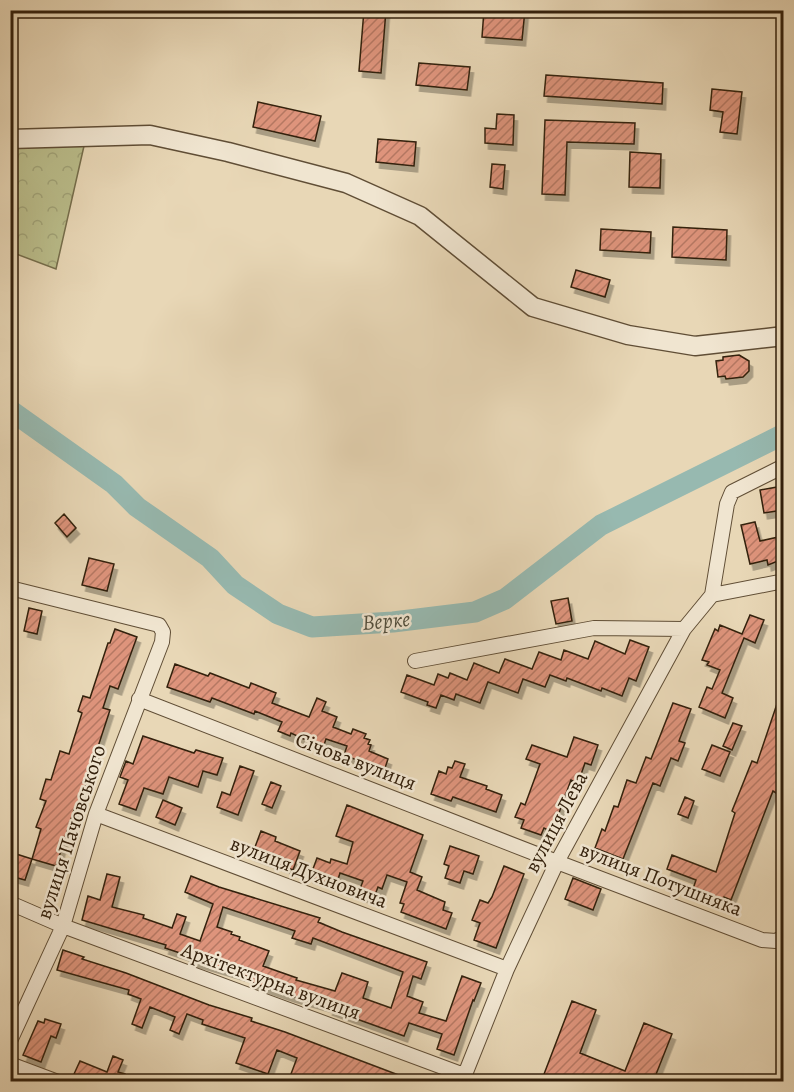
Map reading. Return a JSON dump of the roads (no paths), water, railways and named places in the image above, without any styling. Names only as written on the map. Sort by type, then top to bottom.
[{"type":"street","points":[[10,139],[150,135],[228,152],[346,183],[420,216],[533,307],[628,335],[695,345],[783,336]]},
{"type":"street","points":[[783,466],[732,492],[727,504],[712,595],[783,581]]},
{"type":"street","name":"вулиця Пачовського","points":[[10,588],[159,626],[163,632],[162,642],[96,814],[63,926],[10,1041]]},
{"type":"street","name":"вулиця Лева","points":[[463,1078],[507,969],[557,862],[684,629],[712,595]]},
{"type":"street","points":[[415,661],[594,628],[684,629]]},
{"type":"street","name":"Січова вулиця","points":[[139,699],[557,862]]},
{"type":"street","name":"вулиця Духновича","points":[[96,814],[507,969]]},
{"type":"street","name":"вулиця Потушняка","points":[[557,862],[762,940],[776,941],[783,937]]},
{"type":"street","name":"Архітектурна вулиця","points":[[10,903],[63,926],[463,1078]]},
{"type":"street","points":[[10,1064],[58,1082]]},
{"type":"waterway","name":"Верке","points":[[10,410],[114,484],[137,507],[210,558],[235,585],[278,614],[312,627],[393,622],[475,612],[505,599],[601,525],[784,434]]}]
